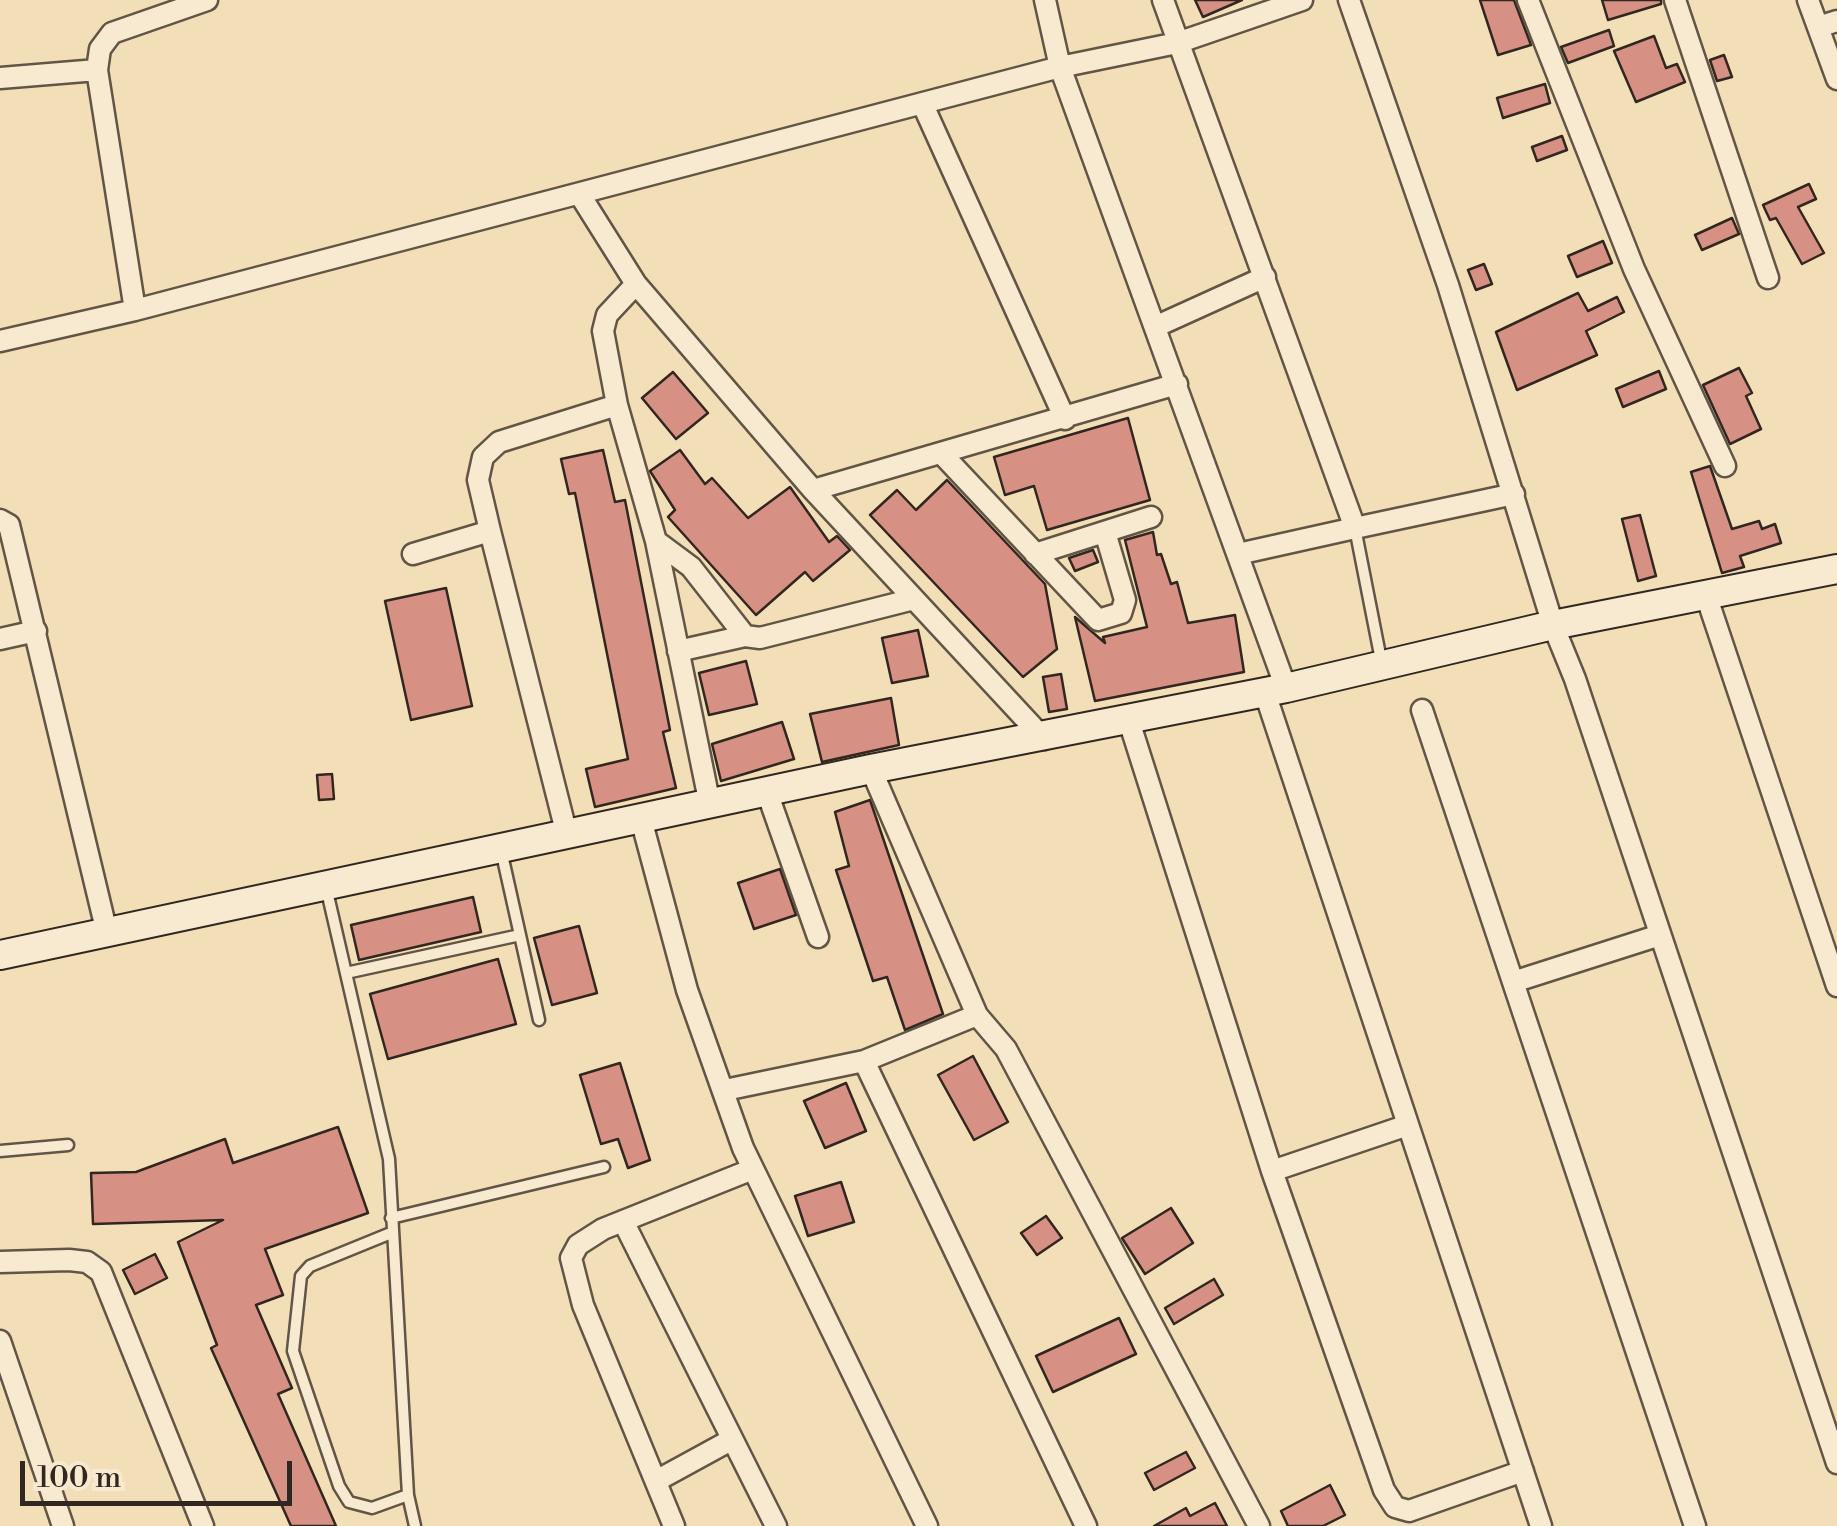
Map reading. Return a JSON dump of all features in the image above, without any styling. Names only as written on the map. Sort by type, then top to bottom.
[{"type":"street","points":[[135,310],[97,70],[100,49],[112,33],[207,0]]},
{"type":"street","points":[[1046,0],[1060,67],[1238,554],[1275,691],[1408,1126],[1541,1526]]},
{"type":"street","points":[[1163,0],[1356,528]]},
{"type":"street","points":[[0,339],[135,310],[1060,67],[1178,42],[1302,0]]},
{"type":"street","points":[[1348,0],[1448,284],[1553,625],[1837,1462]]},
{"type":"street","points":[[1528,0],[1634,269],[1725,466]]},
{"type":"street","points":[[1675,0],[1768,278]]},
{"type":"street","points":[[1808,0],[1827,23],[1837,79]]},
{"type":"street","points":[[0,78],[97,70]]},
{"type":"street","points":[[923,105],[1064,418]]},
{"type":"street","points":[[580,195],[636,284],[813,490],[1044,739]]},
{"type":"street","points":[[1157,326],[1265,277]]},
{"type":"street","points":[[636,284],[606,315],[603,331],[618,405],[656,542],[710,804]]},
{"type":"street","points":[[813,490],[1177,384]]},
{"type":"street","points":[[567,836],[478,480],[483,458],[499,442],[618,405]]},
{"type":"street","points":[[941,453],[1098,620],[1110,620],[1121,613],[1126,600],[1105,532]]},
{"type":"street","points":[[1238,554],[1514,494]]},
{"type":"street","points":[[1035,554],[1152,517]]},
{"type":"street","points":[[0,520],[9,525],[107,933]]},
{"type":"street","points":[[413,554],[490,531]]},
{"type":"street","points":[[656,542],[691,566],[745,636]]},
{"type":"street","points":[[0,954],[872,770],[1275,691],[1553,625],[1837,569]]},
{"type":"street","points":[[1706,595],[1837,986]]},
{"type":"street","points":[[678,651],[745,636],[760,638],[914,599]]},
{"type":"street","points":[[0,639],[36,631]]},
{"type":"street","points":[[1422,710],[1695,1526]]},
{"type":"street","points":[[1129,721],[1272,1171],[1384,1490],[1396,1506],[1409,1511],[1523,1471]]},
{"type":"street","points":[[872,770],[976,1015],[1006,1050],[1259,1526]]},
{"type":"street","points":[[767,792],[818,937]]},
{"type":"street","points":[[641,820],[687,990],[753,1170],[927,1526]]},
{"type":"street","points":[[1513,982],[1660,934]]},
{"type":"street","points":[[725,1090],[864,1060],[976,1015]]},
{"type":"street","points":[[864,1060],[1086,1526]]},
{"type":"street","points":[[1272,1171],[1408,1126]]},
{"type":"street","points":[[674,1526],[572,1276],[571,1258],[578,1245],[623,1220],[753,1170]]},
{"type":"street","points":[[623,1220],[776,1526]]},
{"type":"street","points":[[0,1262],[69,1260],[87,1262],[101,1272],[203,1526]]},
{"type":"street","points":[[0,1341],[63,1526]]},
{"type":"street","points":[[656,1481],[731,1440]]},
{"type":"lane","points":[[1356,528],[1382,666]]},
{"type":"lane","points":[[501,850],[539,1020]]},
{"type":"lane","points":[[326,887],[389,1159],[408,1495],[415,1526]]},
{"type":"lane","points":[[346,973],[520,935]]},
{"type":"lane","points":[[0,1151],[68,1145]]},
{"type":"lane","points":[[391,1218],[604,1167]]},
{"type":"lane","points":[[391,1232],[310,1266],[301,1276],[292,1351],[339,1486],[349,1502],[372,1508],[408,1495]]},
{"type":"building","points":[[1195,0],[1242,0],[1203,17]]},
{"type":"building","points":[[1480,0],[1514,0],[1531,45],[1498,55]]},
{"type":"building","points":[[1602,0],[1661,0],[1661,4],[1608,20]]},
{"type":"building","points":[[1609,30],[1614,46],[1568,63],[1561,47]]},
{"type":"building","points":[[1654,36],[1666,68],[1677,64],[1685,82],[1636,102],[1614,51]]},
{"type":"building","points":[[1724,55],[1732,77],[1717,81],[1710,60]]},
{"type":"building","points":[[1545,84],[1550,103],[1503,118],[1497,98]]},
{"type":"building","points":[[1562,136],[1567,150],[1537,161],[1532,147]]},
{"type":"building","points":[[1809,184],[1816,199],[1798,207],[1824,253],[1802,264],[1776,218],[1770,220],[1763,205]]},
{"type":"building","points":[[1732,218],[1739,234],[1702,250],[1695,235]]},
{"type":"building","points":[[1603,241],[1612,263],[1577,277],[1568,256]]},
{"type":"building","points":[[1484,264],[1492,284],[1476,290],[1468,270]]},
{"type":"building","points":[[1578,293],[1588,311],[1617,297],[1624,312],[1586,331],[1597,355],[1517,390],[1496,332]]},
{"type":"building","points":[[1739,368],[1752,393],[1746,396],[1761,429],[1730,444],[1703,385]]},
{"type":"building","points":[[1659,371],[1666,389],[1623,407],[1616,389]]},
{"type":"building","points":[[673,372],[708,413],[676,439],[642,398]]},
{"type":"building","points":[[1128,418],[1150,500],[1047,530],[1034,486],[1005,495],[994,457]]},
{"type":"building","points":[[603,450],[615,502],[625,500],[670,730],[663,732],[676,788],[595,807],[586,769],[628,759],[575,493],[569,494],[561,459]]},
{"type":"building","points":[[680,450],[705,484],[712,478],[748,518],[790,487],[829,542],[837,536],[850,550],[813,581],[805,572],[756,615],[668,517],[675,510],[650,471]]},
{"type":"building","points":[[1710,466],[1732,529],[1759,521],[1762,529],[1775,524],[1781,543],[1740,556],[1744,567],[1722,573],[1691,472]]},
{"type":"building","points":[[947,480],[1045,584],[1057,649],[1023,677],[870,515],[897,490],[916,510]]},
{"type":"building","points":[[1640,515],[1656,576],[1638,581],[1622,519]]},
{"type":"building","points":[[1153,532],[1157,555],[1161,554],[1171,584],[1177,582],[1188,623],[1235,615],[1244,672],[1095,701],[1075,617],[1105,643],[1103,637],[1147,627],[1125,540]]},
{"type":"building","points":[[1093,550],[1098,562],[1075,571],[1069,558]]},
{"type":"building","points":[[446,588],[472,706],[411,720],[385,601]]},
{"type":"building","points":[[918,630],[928,676],[892,683],[882,638]]},
{"type":"building","points":[[746,661],[757,704],[709,715],[699,673]]},
{"type":"building","points":[[1061,674],[1067,709],[1049,712],[1043,677]]},
{"type":"building","points":[[891,698],[899,745],[822,762],[810,714]]},
{"type":"building","points":[[782,722],[794,759],[721,781],[712,744]]},
{"type":"building","points":[[332,774],[334,799],[319,800],[317,775]]},
{"type":"building","points":[[870,800],[943,1014],[905,1030],[887,977],[873,981],[836,870],[849,866],[835,812]]},
{"type":"building","points":[[780,869],[796,915],[754,929],[738,883]]},
{"type":"building","points":[[473,897],[481,932],[359,960],[351,925]]},
{"type":"building","points":[[579,926],[597,993],[552,1005],[534,938]]},
{"type":"building","points":[[498,959],[516,1024],[388,1059],[370,994]]},
{"type":"building","points":[[973,1056],[1008,1122],[974,1140],[938,1075]]},
{"type":"building","points":[[620,1063],[650,1160],[628,1168],[618,1139],[601,1144],[580,1075]]},
{"type":"building","points":[[846,1083],[866,1131],[825,1148],[804,1101]]},
{"type":"building","points":[[338,1127],[368,1213],[265,1249],[283,1295],[256,1305],[292,1388],[278,1394],[336,1526],[291,1526],[211,1348],[217,1345],[178,1242],[223,1220],[93,1224],[91,1173],[136,1172],[225,1139],[233,1163]]},
{"type":"building","points":[[841,1182],[854,1222],[808,1236],[795,1196]]},
{"type":"building","points":[[1171,1208],[1193,1243],[1145,1274],[1122,1238]]},
{"type":"building","points":[[1046,1216],[1062,1238],[1037,1255],[1021,1233]]},
{"type":"building","points":[[155,1254],[167,1278],[135,1294],[123,1270]]},
{"type":"building","points":[[1214,1279],[1223,1295],[1174,1324],[1165,1308]]},
{"type":"building","points":[[1119,1318],[1136,1354],[1053,1392],[1036,1356]]},
{"type":"building","points":[[1186,1452],[1195,1468],[1154,1490],[1145,1473]]},
{"type":"building","points":[[1330,1485],[1345,1515],[1323,1526],[1288,1526],[1281,1511]]},
{"type":"building","points":[[1215,1503],[1227,1526],[1154,1526],[1186,1508],[1190,1516]]}]
